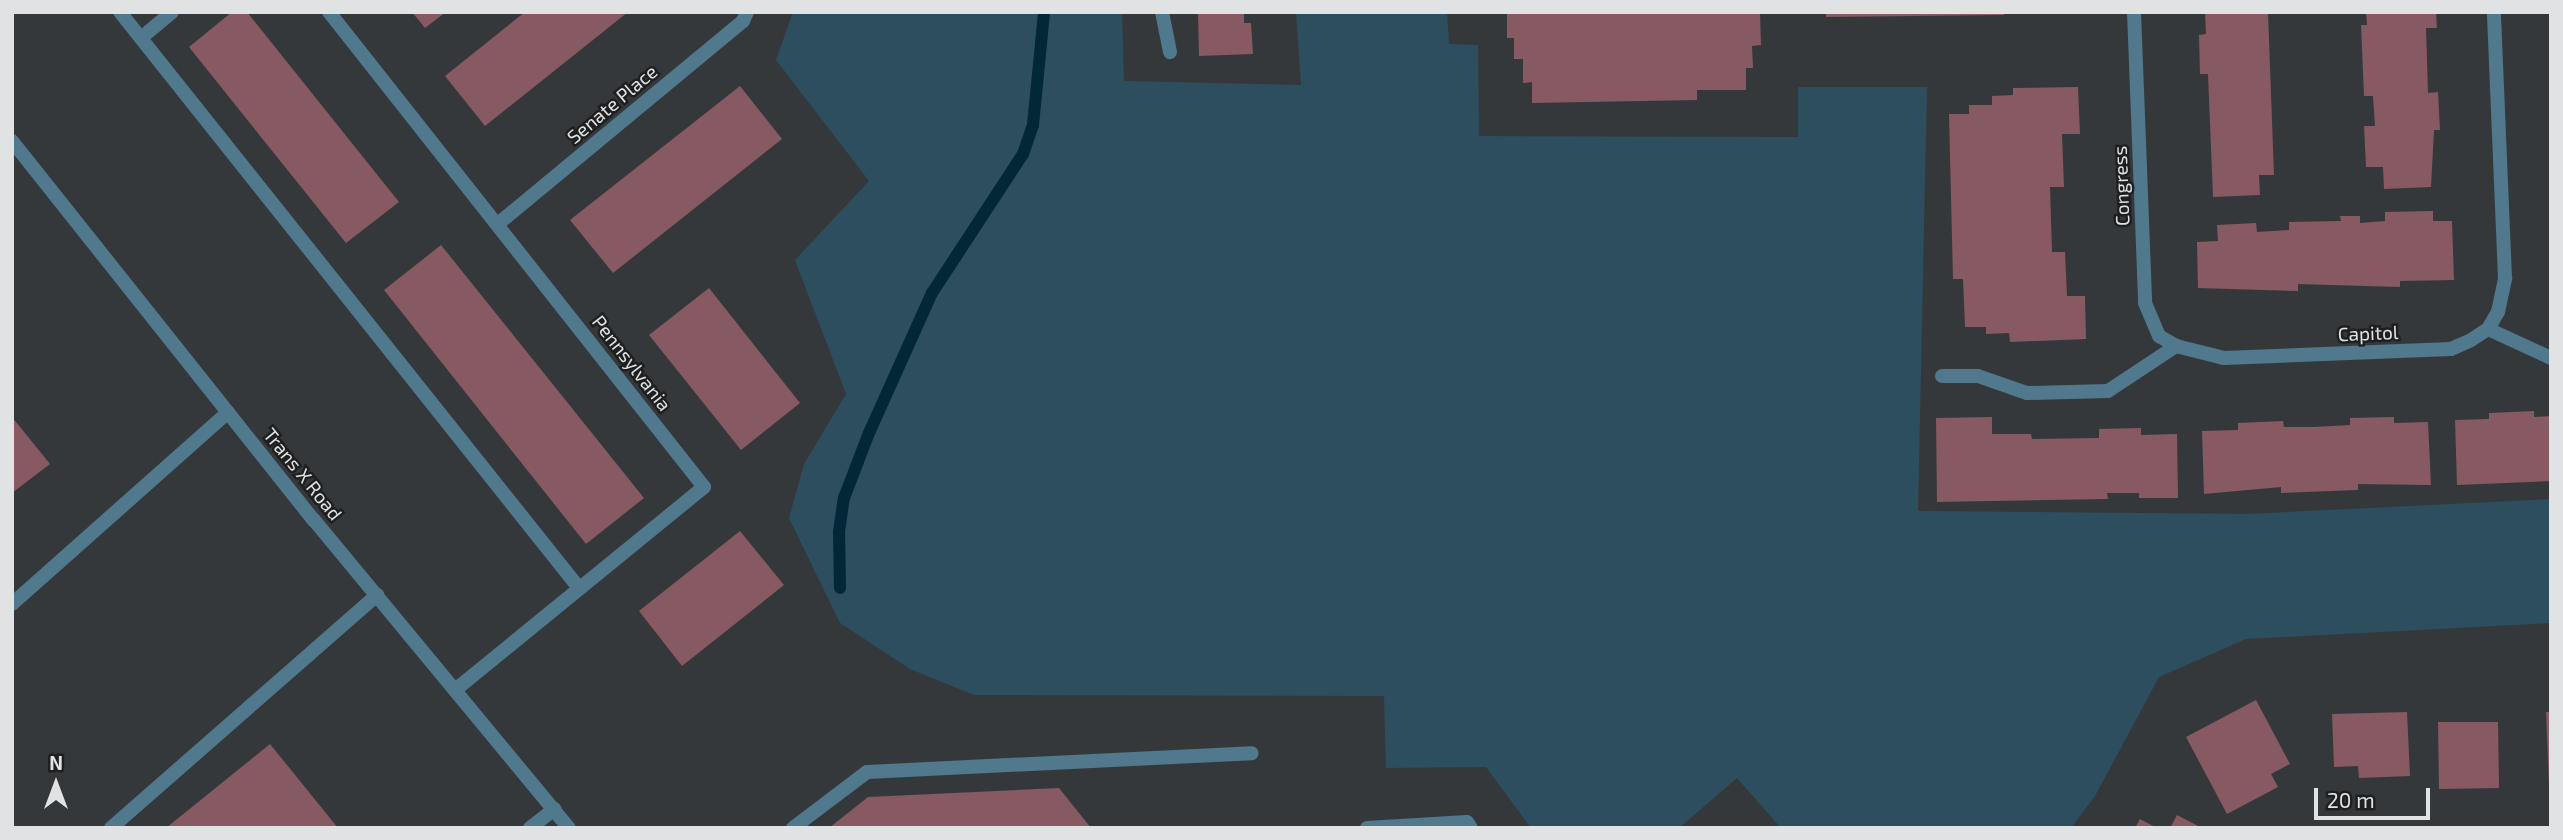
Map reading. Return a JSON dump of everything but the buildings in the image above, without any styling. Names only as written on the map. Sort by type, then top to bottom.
[{"type":"street","points":[[120,12],[579,588]]},
{"type":"street","points":[[141,38],[172,12]]},
{"type":"street","name":"Pennsylvania","points":[[329,12],[499,223],[704,487],[456,689]]},
{"type":"street","name":"Senate Place","points":[[499,223],[743,21],[747,12]]},
{"type":"street","points":[[1162,12],[1170,52]]},
{"type":"street","name":"Congress","points":[[2134,12],[2145,303],[2159,336],[2176,346]]},
{"type":"street","points":[[2494,12],[2505,278],[2498,312],[2487,329],[2551,358]]},
{"type":"street","name":"Trans X Road","points":[[12,141],[228,412],[569,828]]},
{"type":"street","name":"Capitol","points":[[2176,346],[2224,358],[2451,349],[2487,329]]},
{"type":"street","points":[[1942,376],[1978,376],[2027,393],[2108,391],[2176,346]]},
{"type":"street","points":[[12,604],[228,412]]},
{"type":"street","points":[[111,828],[377,595]]},
{"type":"street","points":[[793,828],[867,772],[1252,753]]},
{"type":"street","points":[[530,828],[554,810]]},
{"type":"street","points":[[1367,828],[1467,822],[1471,828]]},
{"type":"shaded area","points":[[793,12],[1122,12],[1124,81],[1301,85],[1296,12],[1447,12],[1449,44],[1478,45],[1479,136],[1798,137],[1798,87],[1927,87],[1918,511],[2248,514],[2551,499],[2551,623],[2246,639],[2159,677],[2095,796],[2071,828],[1781,828],[1737,778],[1679,828],[1531,828],[1486,767],[1386,768],[1384,696],[974,695],[910,669],[840,623],[789,518],[804,464],[846,394],[795,260],[869,181],[776,60]]},
{"type":"waterway","points":[[840,588],[839,532],[844,498],[869,433],[932,293],[1023,154],[1033,125],[1044,12]]}]
